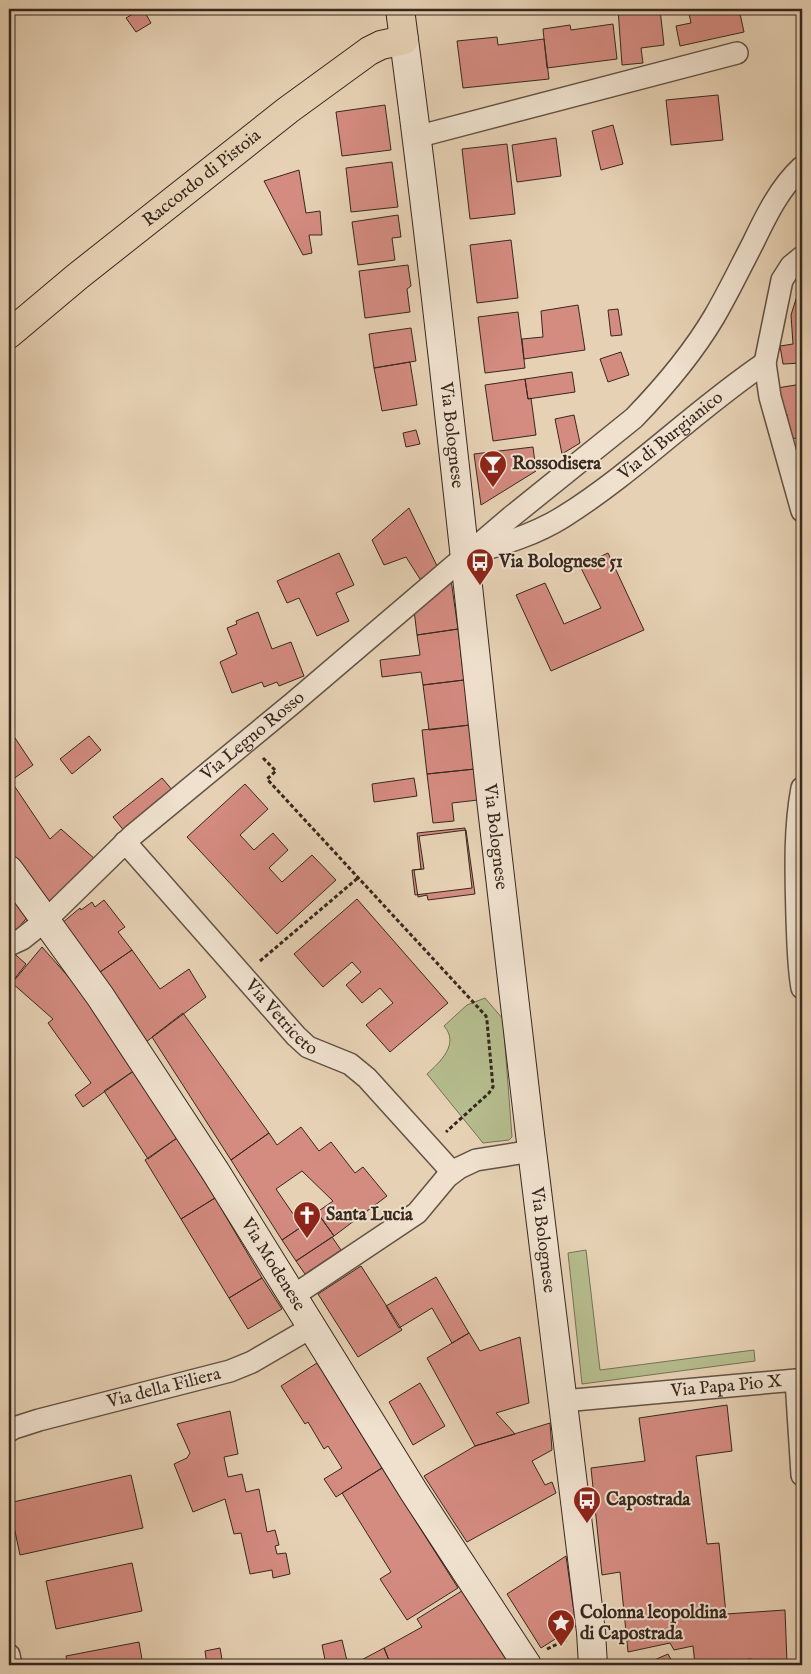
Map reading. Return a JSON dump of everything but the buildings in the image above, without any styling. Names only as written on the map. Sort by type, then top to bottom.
[{"type":"main road","name":"Via Bolognese","points":[[400,9],[466,555],[491,796],[532,1151],[591,1632],[592,1665]]},
{"type":"main road","name":"Raccordo di Pistoia","points":[[9,334],[78,276],[288,110],[369,51],[381,45],[404,40]]},
{"type":"main road","name":"Via Modenese","points":[[9,870],[128,1037],[215,1171],[418,1499],[526,1664]]},
{"type":"street","points":[[416,137],[736,53]]},
{"type":"street","name":"Via Legno Rosso","points":[[9,945],[22,939],[46,920],[125,842],[511,517],[618,432],[652,400],[686,359],[714,317],[778,197],[792,176],[802,167]]},
{"type":"street","points":[[802,257],[791,266],[782,280],[765,363],[770,397],[802,512]]},
{"type":"street","name":"Via di Burgianico","points":[[466,555],[534,532],[563,518],[622,475],[734,384],[765,363]]},
{"type":"street","points":[[802,788],[798,822],[796,877],[799,966],[802,988]]},
{"type":"street","name":"Via Vetriceto","points":[[125,842],[302,1042],[319,1052],[350,1064],[358,1070],[452,1172]]},
{"type":"street","points":[[293,1296],[417,1213],[452,1172],[476,1160],[532,1151]]},
{"type":"street","name":"Via della Filiera","points":[[9,1431],[38,1420],[235,1369],[252,1362],[312,1327]]},
{"type":"street","name":"Via Papa Pio X","points":[[563,1401],[799,1380],[802,1475]]},
{"type":"street","points":[[9,1656],[11,1665]]},
{"type":"path","points":[[248,740],[276,771],[267,779],[483,1012],[488,1021],[494,1085],[430,1147]]},
{"type":"path","points":[[243,976],[359,877]]},
{"type":"path","points":[[526,1664],[543,1651],[578,1634],[591,1632]]},
{"type":"green space","points":[[485,998],[503,1019],[512,1137],[509,1140],[483,1143],[427,1074],[442,1058],[449,1046],[450,1039],[444,1026],[467,1005]]},
{"type":"green space","points":[[586,1250],[600,1370],[754,1350],[755,1361],[582,1384],[568,1253]]},
{"type":"place","name":"Rossodisera","points":[[493,488]]},
{"type":"place","name":"Via Bolognese 51","points":[[480,586]]},
{"type":"place","name":"Santa Lucia","points":[[307,1239]]},
{"type":"place","name":"Capostrada","points":[[587,1524]]},
{"type":"place","name":"Colonna leopoldina di Capostrada","points":[[561,1647]]}]
